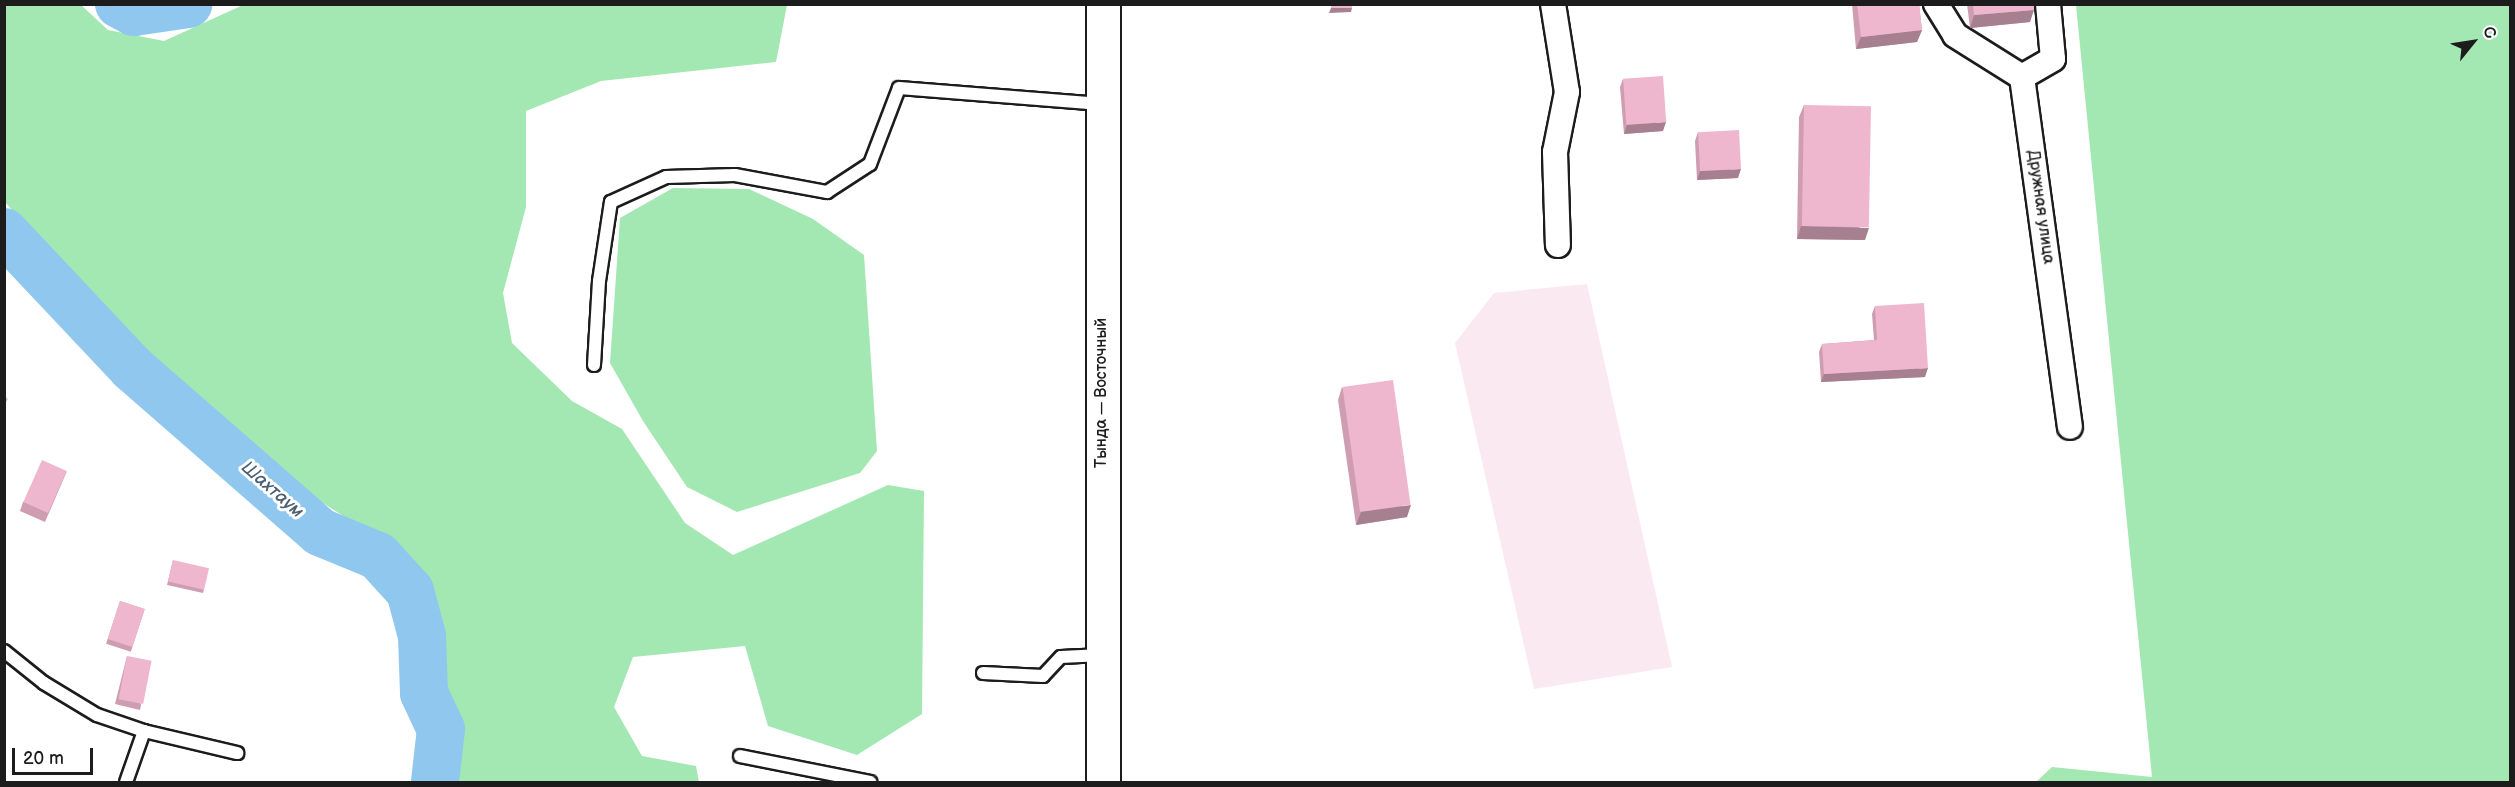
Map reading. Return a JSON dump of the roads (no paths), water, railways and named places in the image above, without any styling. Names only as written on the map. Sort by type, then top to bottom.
[{"type":"street","name":"Тында — Восточный","points":[[1102,4],[1103,783]]},
{"type":"street","points":[[1552,4],[1567,92],[1555,152],[1558,246]]},
{"type":"street","points":[[1936,4],[1955,35],[2022,77],[2053,59],[2048,4]]},
{"type":"street","name":"Дружная улица","points":[[2022,77],[2070,427]]},
{"type":"lane","points":[[594,365],[599,281],[611,202],[666,177],[735,175],[827,192],[870,164],[899,88],[1101,104]]},
{"type":"lane","points":[[4,651],[44,684],[97,715],[144,731],[237,753]]},
{"type":"lane","points":[[983,673],[1043,676],[1061,657],[1103,655]]},
{"type":"lane","points":[[126,783],[144,731]]},
{"type":"lane","points":[[740,756],[870,783]]},
{"type":"waterway","name":"Шахтаум","points":[[119,4],[134,12],[188,4]]},
{"type":"waterway","name":"Шахтаум","points":[[4,232],[132,368],[320,532],[378,556],[410,591],[422,636],[424,693],[441,729],[435,782]]}]
